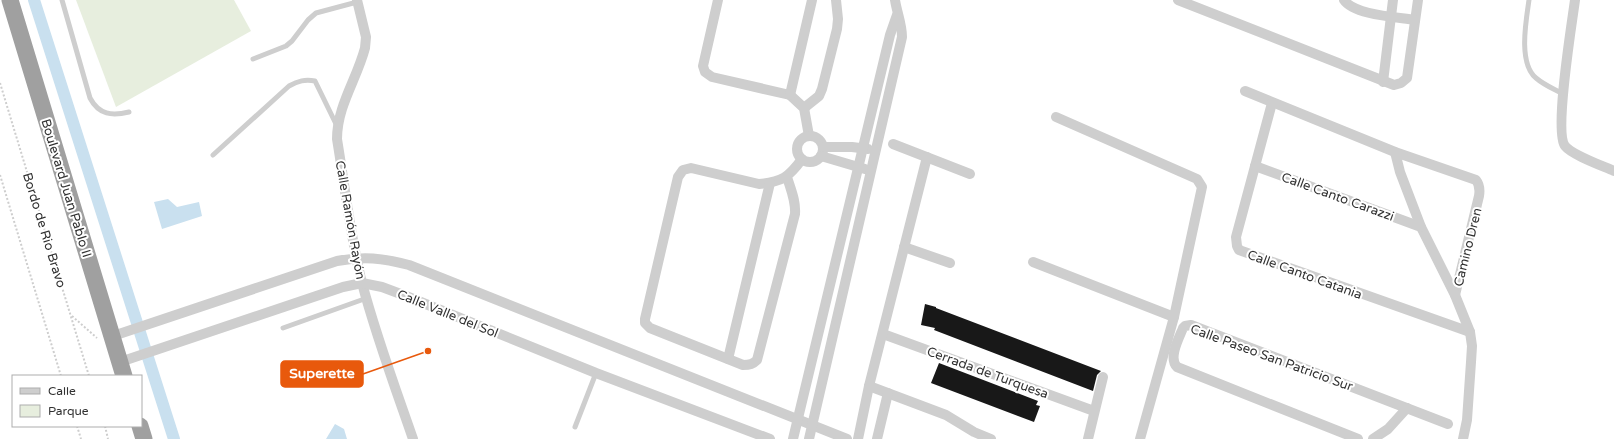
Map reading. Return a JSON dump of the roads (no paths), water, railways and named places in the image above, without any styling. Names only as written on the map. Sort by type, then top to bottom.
[{"type":"highway","name":"Boulevard Juan Pablo II","points":[[10,0],[121,352]]},
{"type":"highway","points":[[140,427],[144,439]]},
{"type":"street","points":[[718,0],[703,66],[705,72],[712,77],[790,95],[804,108],[809,136]]},
{"type":"street","points":[[790,95],[812,0]]},
{"type":"street","points":[[804,108],[819,96],[822,89],[837,29],[838,19],[836,0]]},
{"type":"street","points":[[809,439],[902,37],[902,25],[897,15],[895,0]]},
{"type":"street","points":[[1178,0],[1383,82],[1394,85],[1401,83],[1407,78],[1418,0]]},
{"type":"street","points":[[1344,0],[1354,8],[1364,12],[1415,20]]},
{"type":"street","points":[[1383,82],[1393,0]]},
{"type":"street","points":[[1575,0],[1563,94],[1562,138],[1566,148],[1614,171]]},
{"type":"street","name":"Calle Ramón Rayón","points":[[357,1],[366,38],[365,48],[341,109],[337,125],[337,139],[356,257],[362,283],[384,358],[413,439]]},
{"type":"street","points":[[793,439],[890,36],[897,15]]},
{"type":"street","points":[[1245,91],[1395,152],[1400,172],[1421,227],[1455,295]]},
{"type":"street","name":"Calle Canto Catania","points":[[1272,103],[1236,237],[1239,250],[1470,332]]},
{"type":"street","points":[[1056,117],[1197,179],[1202,187],[1174,317],[1140,439]]},
{"type":"street","points":[[822,152],[820,140],[809,136],[801,139],[797,148],[799,156],[806,161],[814,161],[822,152],[852,147],[876,151]]},
{"type":"street","points":[[893,144],[970,174]]},
{"type":"street","points":[[822,152],[859,168],[871,171]]},
{"type":"street","name":"Camino Dren","points":[[1395,152],[1476,180],[1479,183],[1479,196],[1455,295],[1470,332],[1472,346],[1467,420],[1463,439]]},
{"type":"street","points":[[858,439],[869,386],[926,157]]},
{"type":"street","points":[[787,177],[794,197],[795,214],[757,360],[749,365],[744,365],[650,328],[645,323],[678,177],[683,170],[691,168],[760,184],[770,183],[787,177],[802,159]]},
{"type":"street","name":"Calle Canto Carazzi","points":[[1255,166],[1421,227]]},
{"type":"street","points":[[728,359],[770,183]]},
{"type":"street","points":[[904,247],[950,263]]},
{"type":"street","points":[[121,352],[162,319],[337,261],[356,257],[388,259],[408,264],[847,439]]},
{"type":"street","points":[[1033,262],[1174,317]]},
{"type":"street","name":"Calle Valle del Sol","points":[[121,352],[170,345],[343,286],[362,283],[382,287],[406,296],[596,373],[770,439]]},
{"type":"street","name":"Calle Paseo San Patricio Sur","points":[[1358,439],[1177,367],[1174,365],[1173,359],[1183,328],[1191,325],[1448,424]]},
{"type":"street","name":"Cerrada de Turquesa","points":[[883,334],[1094,411]]},
{"type":"street","points":[[1088,439],[1103,377]]},
{"type":"street","points":[[869,386],[946,415],[974,432],[991,439]]},
{"type":"street","points":[[877,439],[888,393]]},
{"type":"street","points":[[1373,439],[1388,429],[1408,408]]},
{"type":"lane","points":[[62,0],[90,98],[94,105],[101,111],[110,115],[129,112]]},
{"type":"lane","points":[[1529,0],[1524,34],[1530,70],[1536,78],[1563,94]]},
{"type":"lane","points":[[252,59],[286,46],[292,41],[308,20],[316,13],[357,1]]},
{"type":"lane","points":[[213,155],[289,86],[297,81],[315,81],[337,125]]},
{"type":"lane","points":[[283,328],[367,298]]},
{"type":"lane","points":[[575,427],[596,373]]},
{"type":"water","points":[[168,199],[177,207],[199,202],[202,216],[162,229],[154,202]]},
{"type":"water","points":[[335,424],[344,429],[347,439],[326,439]]},
{"type":"waterway","points":[[34,0],[174,439]]},
{"type":"place","name":"Superette","points":[[428,351]]}]
